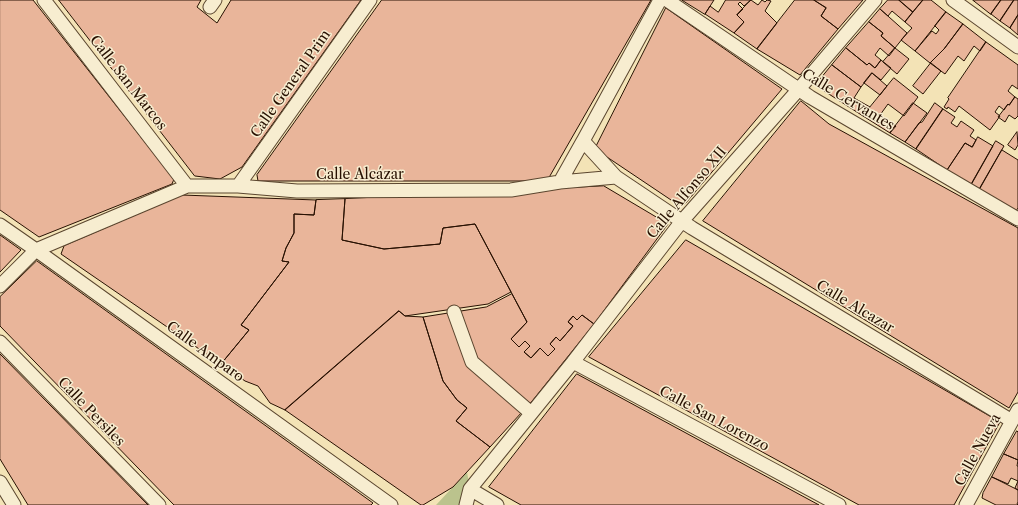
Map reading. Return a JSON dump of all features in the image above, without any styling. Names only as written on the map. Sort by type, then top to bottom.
[{"type":"street","name":"Calle San Marcos","points":[[44,0],[187,186]]},
{"type":"street","name":"Calle General Prim","points":[[238,186],[370,0]]},
{"type":"street","points":[[560,182],[660,0]]},
{"type":"street","name":"Calle Cervantes","points":[[667,0],[799,89],[810,98],[1018,219]]},
{"type":"street","name":"Calle Alfonso XII","points":[[466,505],[470,489],[573,362],[682,221],[799,89],[875,0]]},
{"type":"street","points":[[954,0],[1018,46]]},
{"type":"street","points":[[583,141],[616,177],[682,221]]},
{"type":"street","name":"Calle Alcázar","points":[[36,250],[187,186],[238,186],[297,191],[511,190],[560,182],[616,177]]},
{"type":"street","name":"Calle Alcazar","points":[[682,221],[1015,415]]},
{"type":"street","name":"Calle Amparo","points":[[0,225],[390,505]]},
{"type":"street","points":[[0,286],[36,250]]},
{"type":"street","points":[[454,312],[472,362],[531,413]]},
{"type":"street","name":"Calle Persiles","points":[[0,342],[159,505]]},
{"type":"street","name":"Calle San Lorenzo","points":[[573,362],[839,505]]},
{"type":"street","name":"Calle Nueva","points":[[971,503],[1015,415]]},
{"type":"street","points":[[0,482],[14,505]]},
{"type":"street","points":[[470,489],[497,505]]},
{"type":"green space","points":[[467,472],[470,489],[466,505],[436,505]]},
{"type":"building","points":[[0,0],[33,0],[174,179],[172,184],[39,237],[0,210]]},
{"type":"building","points":[[59,0],[201,0],[197,7],[217,23],[231,0],[361,0],[242,167],[220,179],[195,176]]},
{"type":"building","points":[[382,0],[651,0],[547,181],[258,181],[257,175]]},
{"type":"building","points":[[682,0],[714,0],[705,14]]},
{"type":"building","points":[[726,0],[751,0],[744,6],[740,2],[738,4],[743,9],[737,15],[744,22],[734,33],[705,14],[710,6],[718,12]]},
{"type":"building","points":[[751,0],[758,5],[762,0],[765,2],[767,0],[771,1],[765,11],[777,23],[757,49],[734,33],[744,22],[737,15]]},
{"type":"building","points":[[795,0],[814,0],[826,8],[821,16],[838,29],[800,75],[757,49]]},
{"type":"building","points":[[814,0],[863,0],[838,29],[821,16],[826,8]]},
{"type":"building","points":[[888,0],[899,0],[913,12],[905,22],[892,11],[888,16],[880,9]]},
{"type":"building","points":[[899,0],[923,0],[913,12]]},
{"type":"building","points":[[923,0],[931,0],[946,12],[915,51],[901,40],[912,28],[905,22]]},
{"type":"building","points":[[973,0],[1001,0],[991,14]]},
{"type":"building","points":[[1001,0],[1014,0],[1000,21],[991,14]]},
{"type":"building","points":[[1014,0],[1018,0],[1018,15],[1010,28],[1000,21]]},
{"type":"building","points":[[666,8],[782,89],[685,204],[677,204],[595,149]]},
{"type":"building","points":[[880,9],[907,33],[895,48],[881,36],[883,33],[869,22]]},
{"type":"building","points":[[946,12],[963,24],[944,49],[930,63],[915,51],[932,31],[936,34],[939,30],[935,26]]},
{"type":"building","points":[[1018,15],[1018,35],[1010,28]]},
{"type":"building","points":[[869,22],[883,33],[881,36],[895,48],[889,56],[880,48],[875,55],[881,60],[875,68],[869,63],[867,65],[846,48]]},
{"type":"building","points":[[963,24],[986,42],[980,51],[974,46],[964,61],[958,56],[945,74],[930,63],[944,49]]},
{"type":"building","points":[[986,42],[1018,65],[1018,89],[1012,85],[1008,91],[1015,97],[1004,110],[999,106],[995,112],[1000,116],[990,130],[959,106],[955,112],[948,107],[947,109],[944,107],[949,99],[948,98]]},
{"type":"building","points":[[846,48],[867,65],[869,63],[875,68],[881,60],[891,68],[881,80],[872,73],[861,87],[832,65]]},
{"type":"building","points":[[895,48],[909,59],[897,74],[883,62]]},
{"type":"building","points":[[931,63],[941,71],[923,94],[913,86]]},
{"type":"building","points":[[832,65],[861,87],[854,98],[870,107],[863,116],[818,87],[818,82]]},
{"type":"building","points":[[872,73],[887,86],[880,95],[864,83]]},
{"type":"building","points":[[894,78],[918,97],[904,116],[888,104],[880,115],[896,126],[890,133],[863,116]]},
{"type":"building","points":[[1015,97],[1018,99],[1018,116],[1015,119],[1009,115],[1005,122],[998,117]]},
{"type":"building","points":[[801,101],[829,124],[1018,228],[1018,392],[1009,408],[703,221]]},
{"type":"building","points":[[913,103],[927,113],[905,142],[890,133]]},
{"type":"building","points":[[935,103],[943,109],[916,149],[905,142],[919,123],[922,122]]},
{"type":"building","points":[[943,109],[955,117],[951,123],[957,127],[961,121],[974,130],[970,136],[976,140],[972,147],[965,143],[947,170],[916,149]]},
{"type":"building","points":[[1017,132],[1018,145],[1015,150],[1008,145]]},
{"type":"building","points":[[978,137],[993,146],[971,185],[947,170],[965,143],[972,147]]},
{"type":"building","points":[[996,141],[1004,146],[979,190],[971,185]]},
{"type":"building","points":[[1002,150],[1018,160],[1018,208],[1016,211],[979,190]]},
{"type":"building","points":[[604,186],[668,224],[594,324],[582,315],[577,320],[573,316],[568,322],[573,326],[560,341],[556,337],[550,344],[555,349],[548,356],[540,348],[531,358],[524,352],[530,346],[525,341],[519,347],[511,339],[527,322],[475,224],[443,228],[440,244],[384,249],[342,240],[345,199]]},
{"type":"building","points":[[182,195],[316,200],[314,215],[294,214],[294,233],[286,248],[282,261],[289,262],[241,325],[249,330],[221,364],[61,254],[64,246]]},
{"type":"building","points":[[345,199],[342,240],[384,249],[440,244],[443,228],[475,224],[511,292],[488,304],[405,316],[399,311],[285,410],[270,403],[258,386],[245,381],[221,364],[249,330],[241,325],[289,262],[282,261],[286,248],[294,233],[294,214],[314,215],[316,200]]},
{"type":"building","points":[[0,235],[21,250],[0,272]]},
{"type":"building","points":[[686,240],[1000,422],[954,505],[859,505],[589,357]]},
{"type":"building","points":[[37,261],[373,503],[371,505],[174,505],[0,326],[0,297]]},
{"type":"building","points":[[512,294],[527,322],[511,339],[519,347],[525,341],[530,346],[524,352],[531,358],[540,348],[548,356],[555,349],[550,344],[556,337],[560,341],[573,326],[568,322],[573,316],[577,320],[582,315],[594,324],[533,400],[490,447],[456,421],[467,408],[457,400],[443,381],[423,317],[486,307]]},
{"type":"building","points":[[399,311],[405,316],[423,317],[443,381],[457,400],[467,408],[456,421],[490,447],[453,487],[423,505],[285,410]]},
{"type":"building","points":[[0,354],[148,505],[28,505],[0,459]]},
{"type":"building","points":[[577,374],[819,505],[521,505],[489,487]]},
{"type":"building","points":[[1017,431],[1018,432],[1018,460],[1004,454]]},
{"type":"building","points":[[1004,454],[1018,460],[1018,481],[1011,478],[1008,484],[992,477]]},
{"type":"building","points":[[992,477],[1018,490],[1018,505],[996,505],[982,498],[983,493]]},
{"type":"building","points":[[1018,481],[1018,490],[1015,488]]}]
